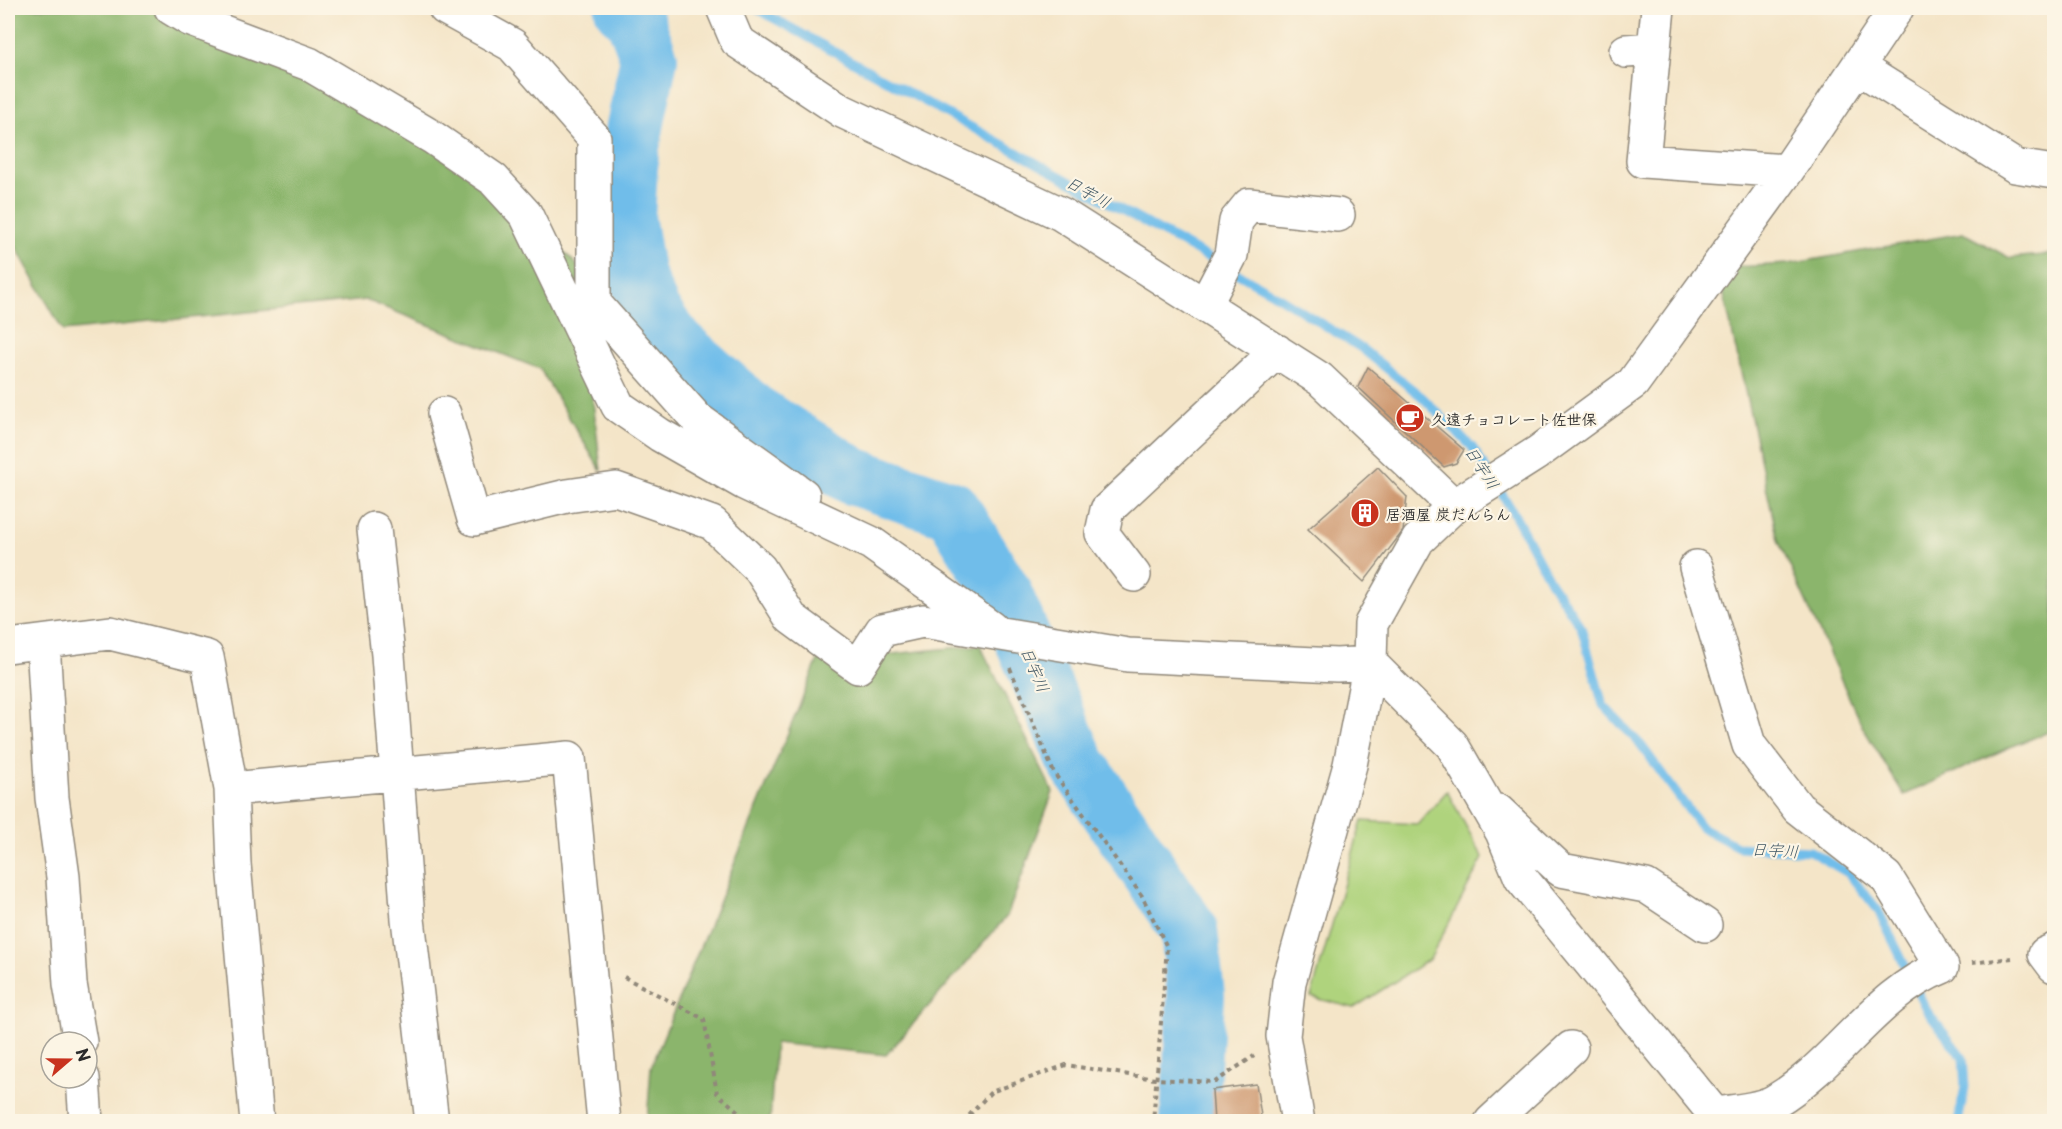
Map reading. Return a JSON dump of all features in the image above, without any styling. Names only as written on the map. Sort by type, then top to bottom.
[{"type":"street","points":[[171,8],[189,19],[309,64],[432,137],[493,179],[526,215],[618,406],[660,435],[744,483],[871,543]]},
{"type":"street","points":[[445,8],[512,45],[594,138],[594,303],[697,419],[995,631]]},
{"type":"street","points":[[1658,8],[1640,50],[1643,161],[1787,171]]},
{"type":"street","points":[[1298,1122],[1283,1036],[1289,982],[1350,765],[1370,663],[1371,624],[1418,540],[1465,499],[1511,470],[1633,383],[1787,171],[1897,8]]},
{"type":"street","points":[[726,14],[737,40],[842,111],[1061,214],[1210,295],[1276,351],[1320,379],[1465,499]]},
{"type":"street","points":[[1858,67],[2015,166],[2055,172]]},
{"type":"street","points":[[1210,295],[1232,255],[1236,220],[1249,205],[1338,215]]},
{"type":"street","points":[[1134,575],[1102,533],[1107,510],[1276,351]]},
{"type":"street","points":[[444,414],[474,519],[567,496],[616,489],[712,523],[760,568],[791,618],[858,667],[882,630],[922,621],[995,631],[1042,642],[1128,655],[1337,665],[1370,663],[1452,745],[1502,832],[1521,879],[1719,1118],[1780,1112],[1835,1054],[1923,976],[1886,877],[1798,808],[1749,745],[1696,567]]},
{"type":"street","points":[[374,529],[408,919],[432,1122]]},
{"type":"street","points":[[8,646],[110,633],[207,657],[231,789],[234,864],[257,1122]]},
{"type":"street","points":[[43,642],[52,798],[63,877],[70,984],[78,1030]]},
{"type":"street","points":[[231,789],[569,758],[604,1122]]},
{"type":"street","points":[[1482,796],[1561,870],[1646,886],[1705,925]]},
{"type":"street","points":[[1491,1122],[1570,1048]]},
{"type":"street","points":[[84,1090],[86,1122]]},
{"type":"path","points":[[995,631],[1054,773],[1142,896],[1167,947],[1153,1122]]},
{"type":"path","points":[[1923,976],[2051,957]]},
{"type":"path","points":[[588,959],[704,1019],[717,1093],[750,1122]]},
{"type":"path","points":[[963,1122],[991,1092],[1066,1065],[1155,1079],[1215,1082],[1283,1036]]},
{"type":"green space","points":[[8,8],[199,8],[433,119],[578,266],[601,471],[540,369],[366,300],[63,331],[8,233]]},
{"type":"green space","points":[[1963,233],[2010,258],[2054,254],[2054,730],[2010,747],[1904,795],[1862,726],[1778,540],[1718,268],[1789,264]]},
{"type":"green space","points":[[980,645],[1053,792],[1007,916],[886,1055],[775,1043],[770,1121],[647,1122],[651,1067],[822,650],[892,654]]},
{"type":"green space","points":[[1447,791],[1483,858],[1430,959],[1354,1008],[1311,997],[1362,821],[1418,824]]},
{"type":"building","name":"久遠チョコレート佐世保","points":[[1368,367],[1464,450],[1456,463],[1444,467],[1358,387]]},
{"type":"building","name":"居酒屋 炭だんらん","points":[[1378,467],[1407,497],[1403,531],[1364,582],[1308,529]]},
{"type":"building","points":[[1256,1084],[1262,1122],[1214,1122],[1212,1090]]},
{"type":"waterway","name":"日宇川","points":[[623,8],[632,12],[649,58],[630,151],[626,217],[636,276],[653,314],[677,345],[752,412],[853,476],[952,510],[1002,591],[1077,763],[1189,930],[1196,996],[1189,1122]]},
{"type":"waterway","name":"日宇川","points":[[632,12],[636,8]]},
{"type":"waterway","name":"日宇川","points":[[755,8],[1269,291],[1361,348],[1422,397],[1472,447],[1512,510],[1550,581],[1581,627],[1603,705],[1641,745],[1701,827],[1738,847],[1810,851],[1848,873],[1878,910],[1927,1011],[1963,1058],[1965,1087],[1958,1122]]},
{"type":"place","name":"久遠チョコレート佐世保","points":[[1410,418]]},
{"type":"place","name":"居酒屋 炭だんらん","points":[[1365,513]]}]
